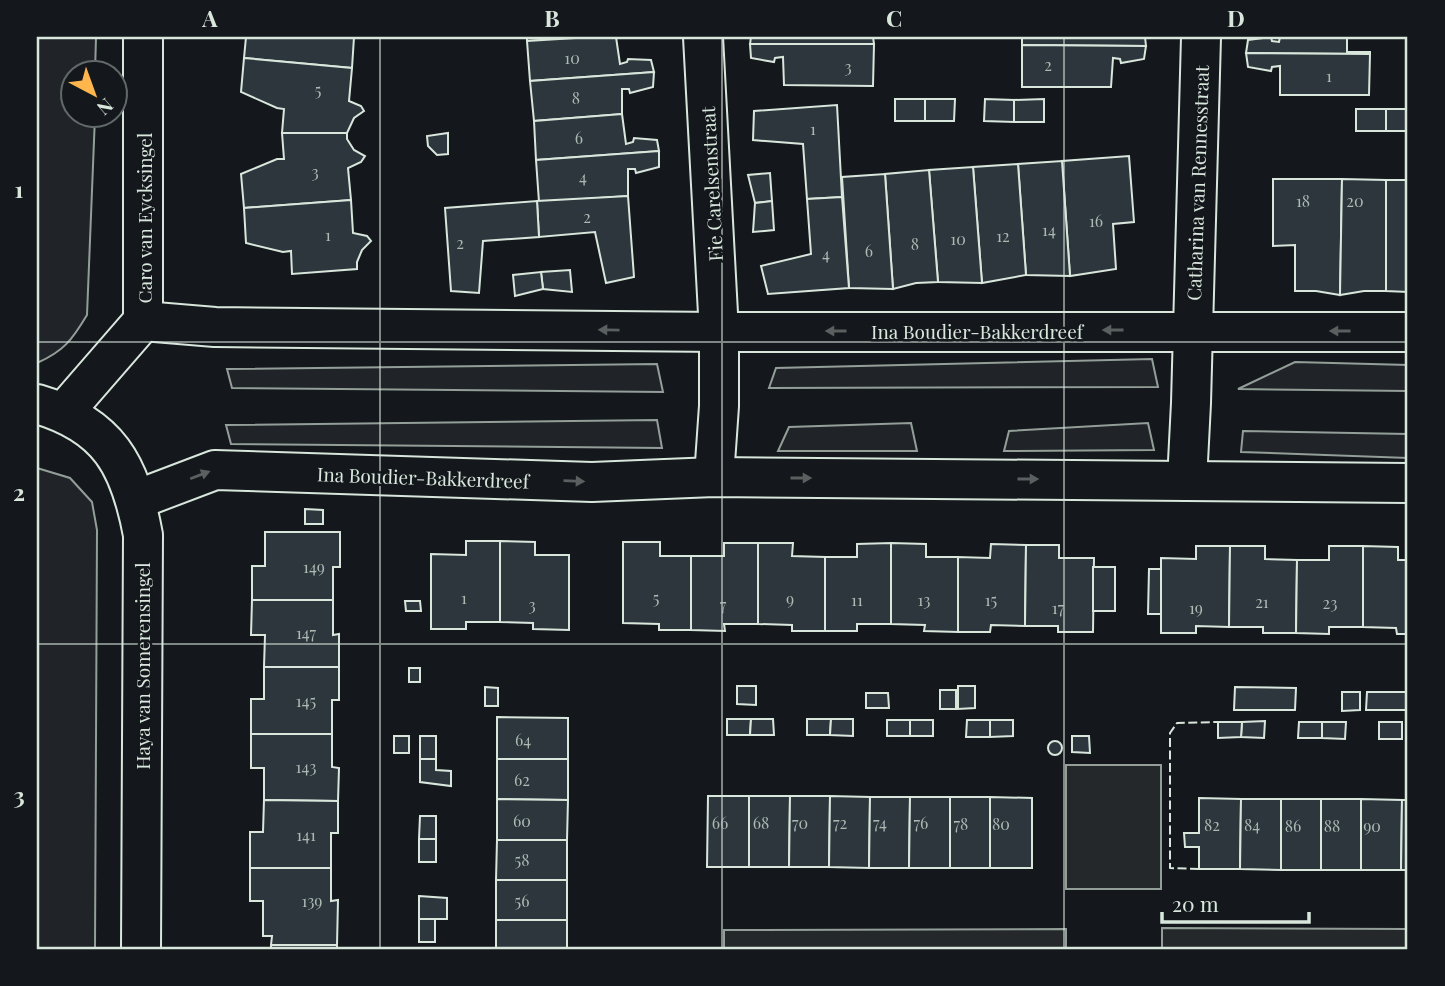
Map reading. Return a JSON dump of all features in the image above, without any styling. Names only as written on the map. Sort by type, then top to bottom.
[{"type":"street","name":"Caro van Eycksingel","points":[[50,408],[143,321],[144,37]]},
{"type":"street","name":"Fie Carelsenstraat","points":[[703,37],[719,332]]},
{"type":"street","name":"Catharina van Rennesstraat","points":[[1193,330],[1201,37]]},
{"type":"street","name":"Ina Boudier-Bakkerdreef","points":[[143,321],[215,327],[719,332],[1408,332]]},
{"type":"street","points":[[1187,481],[1193,330]]},
{"type":"street","points":[[714,477],[719,406],[719,332]]},
{"type":"street","name":"Haya van Somerensingel","points":[[50,408],[103,440],[125,468],[136,500],[143,535],[141,949]]},
{"type":"street","name":"Ina Boudier-Bakkerdreef","points":[[136,500],[215,470],[592,482],[714,477],[1408,483]]},
{"type":"shaded area","points":[[37,37],[96,37],[95,60],[60,60],[60,130],[94,130],[87,315],[67,344],[37,363]]},
{"type":"shaded area","points":[[1152,359],[1158,387],[769,388],[776,368]]},
{"type":"shaded area","points":[[1295,362],[1408,365],[1408,391],[1238,389]]},
{"type":"shaded area","points":[[657,364],[663,392],[232,388],[227,369]]},
{"type":"shaded area","points":[[657,420],[662,448],[231,444],[226,425]]},
{"type":"shaded area","points":[[911,423],[917,451],[778,451],[789,427]]},
{"type":"shaded area","points":[[1148,423],[1154,450],[1004,451],[1009,431]]},
{"type":"shaded area","points":[[1243,431],[1408,434],[1408,458],[1241,452]]},
{"type":"shaded area","points":[[37,468],[70,478],[92,502],[97,530],[95,949],[37,949]]},
{"type":"shaded area","points":[[1066,765],[1161,765],[1161,889],[1066,889]]},
{"type":"shaded area","points":[[1162,928],[1408,929],[1408,949],[1162,949]]},
{"type":"shaded area","points":[[1066,929],[1066,949],[724,949],[724,930]]},
{"type":"building","points":[[246,37],[354,37],[352,68],[244,58]]},
{"type":"building","points":[[527,37],[592,37],[527,41]]},
{"type":"building","points":[[616,37],[620,64],[628,59],[651,60],[654,72],[530,81],[527,41]]},
{"type":"building","points":[[751,37],[873,37],[874,44],[750,44]]},
{"type":"building","points":[[1022,37],[1145,37],[1146,46],[1022,45]]},
{"type":"building","points":[[1271,37],[1272,41],[1279,42],[1280,37],[1347,37],[1347,52],[1370,54],[1246,53],[1248,40]]},
{"type":"building","points":[[750,44],[874,44],[873,86],[784,85],[783,57],[775,58],[774,62],[751,58]]},
{"type":"building","points":[[1022,45],[1146,46],[1144,59],[1121,63],[1120,59],[1113,58],[1111,87],[1022,87]]},
{"type":"building","points":[[1246,53],[1370,54],[1369,95],[1280,95],[1280,66],[1272,67],[1271,71],[1248,67]]},
{"type":"building","points":[[244,58],[352,68],[349,101],[361,106],[364,111],[354,118],[347,133],[282,133],[284,109],[241,92]]},
{"type":"building","points":[[654,72],[653,87],[630,93],[629,89],[622,89],[622,114],[534,121],[530,81]]},
{"type":"building","points":[[895,99],[925,99],[925,121],[895,121]]},
{"type":"building","points":[[925,99],[955,99],[954,121],[925,121]]},
{"type":"building","points":[[985,99],[1014,100],[1014,122],[984,121]]},
{"type":"building","points":[[1044,99],[1044,122],[1014,122],[1014,100]]},
{"type":"building","points":[[837,105],[842,197],[807,199],[803,144],[753,140],[754,111]]},
{"type":"building","points":[[1356,109],[1386,109],[1386,131],[1356,131]]},
{"type":"building","points":[[1386,109],[1408,109],[1408,131],[1386,131]]},
{"type":"building","points":[[622,114],[626,144],[633,142],[634,138],[657,140],[659,151],[536,160],[534,121]]},
{"type":"building","points":[[282,133],[347,133],[347,139],[354,150],[365,156],[361,162],[348,168],[351,200],[244,208],[241,174],[277,159],[284,159]]},
{"type":"building","points":[[448,133],[448,154],[437,155],[428,146],[427,136]]},
{"type":"building","points":[[659,151],[659,167],[636,173],[635,169],[628,169],[628,196],[539,202],[536,160]]},
{"type":"building","points":[[1129,156],[1134,222],[1113,224],[1116,269],[1070,276],[1062,161]]},
{"type":"building","points":[[1062,161],[1070,276],[1026,275],[1018,164]]},
{"type":"building","points":[[1018,164],[1026,275],[982,283],[973,167]]},
{"type":"building","points":[[973,167],[982,283],[938,282],[929,170]]},
{"type":"building","points":[[929,170],[938,282],[916,283],[893,289],[885,174]]},
{"type":"building","points":[[770,173],[772,201],[755,203],[748,175]]},
{"type":"building","points":[[885,174],[893,289],[849,288],[842,177]]},
{"type":"building","points":[[1273,179],[1342,179],[1340,295],[1295,291],[1295,245],[1273,246]]},
{"type":"building","points":[[1342,179],[1386,180],[1386,291],[1340,295]]},
{"type":"building","points":[[1386,180],[1408,180],[1408,292],[1386,291]]},
{"type":"building","points":[[628,196],[634,277],[606,283],[595,232],[539,237],[537,201]]},
{"type":"building","points":[[842,197],[849,288],[768,294],[761,266],[811,254],[807,199]]},
{"type":"building","points":[[351,200],[353,233],[367,236],[371,241],[362,250],[357,269],[292,274],[291,251],[283,252],[246,243],[244,208]]},
{"type":"building","points":[[537,201],[539,237],[483,241],[479,293],[451,291],[445,208]]},
{"type":"building","points":[[772,201],[774,230],[753,232],[755,203]]},
{"type":"building","points":[[570,270],[572,292],[543,289],[541,272]]},
{"type":"building","points":[[541,272],[543,289],[515,296],[513,275]]},
{"type":"building","points":[[305,509],[323,510],[323,524],[305,524]]},
{"type":"building","points":[[265,532],[340,532],[340,567],[333,567],[333,600],[252,600],[252,566],[265,566]]},
{"type":"building","points":[[466,541],[500,541],[500,622],[466,622],[466,629],[431,629],[431,554],[466,555]]},
{"type":"building","points":[[500,541],[535,542],[535,555],[569,555],[569,630],[533,629],[533,623],[500,622]]},
{"type":"building","points":[[623,542],[660,542],[660,556],[691,556],[691,630],[659,630],[659,624],[623,623]]},
{"type":"building","points":[[724,543],[758,543],[758,624],[724,624],[725,631],[691,630],[691,556],[724,556]]},
{"type":"building","points":[[758,543],[793,543],[792,556],[825,557],[825,631],[792,631],[792,625],[758,624]]},
{"type":"building","points":[[891,543],[926,544],[926,557],[958,557],[958,632],[924,631],[925,625],[891,624]]},
{"type":"building","points":[[891,543],[891,624],[857,624],[857,631],[825,631],[825,557],[857,557],[857,544]]},
{"type":"building","points":[[991,544],[1026,545],[1025,626],[991,625],[990,632],[958,632],[958,557],[990,558]]},
{"type":"building","points":[[1026,545],[1059,545],[1059,558],[1094,558],[1093,632],[1058,632],[1058,626],[1025,626]]},
{"type":"building","points":[[1196,546],[1230,546],[1229,627],[1196,626],[1196,633],[1161,633],[1161,558],[1196,559]]},
{"type":"building","points":[[1230,546],[1265,546],[1265,559],[1297,560],[1296,633],[1263,633],[1263,627],[1229,627]]},
{"type":"building","points":[[1329,546],[1363,546],[1363,627],[1329,627],[1329,634],[1296,633],[1297,560],[1329,560]]},
{"type":"building","points":[[1363,546],[1398,547],[1398,560],[1408,560],[1408,634],[1397,634],[1396,628],[1363,627]]},
{"type":"building","points":[[1093,567],[1115,567],[1115,611],[1093,611]]},
{"type":"building","points":[[1149,569],[1161,569],[1161,614],[1148,614]]},
{"type":"building","points":[[252,600],[333,600],[333,635],[339,634],[339,667],[264,667],[265,635],[251,635]]},
{"type":"building","points":[[405,601],[420,601],[421,611],[406,611]]},
{"type":"building","points":[[264,667],[339,667],[339,700],[332,700],[332,734],[251,734],[251,699],[264,699]]},
{"type":"building","points":[[409,668],[420,668],[420,682],[409,682]]},
{"type":"building","points":[[737,686],[756,686],[756,705],[737,704]]},
{"type":"building","points":[[958,686],[975,686],[975,708],[958,709]]},
{"type":"building","points":[[485,687],[498,688],[498,706],[485,706]]},
{"type":"building","points":[[1235,687],[1296,688],[1295,710],[1234,710]]},
{"type":"building","points":[[940,690],[956,690],[956,709],[940,709]]},
{"type":"building","points":[[1342,692],[1360,692],[1360,710],[1342,711]]},
{"type":"building","points":[[1367,692],[1408,692],[1408,710],[1366,710]]},
{"type":"building","points":[[866,693],[888,693],[889,708],[866,708]]},
{"type":"building","points":[[497,717],[568,718],[568,759],[497,759]]},
{"type":"building","points":[[727,719],[751,719],[750,735],[727,735]]},
{"type":"building","points":[[751,719],[773,719],[774,735],[750,735]]},
{"type":"building","points":[[807,719],[831,719],[830,735],[807,735]]},
{"type":"building","points":[[831,719],[853,719],[853,736],[830,735]]},
{"type":"building","points":[[887,720],[910,720],[910,736],[887,736]]},
{"type":"building","points":[[910,720],[933,720],[933,736],[910,736]]},
{"type":"building","points":[[967,720],[990,720],[990,737],[966,737]]},
{"type":"building","points":[[990,720],[1013,720],[1013,736],[990,737]]},
{"type":"building","points":[[1265,721],[1264,738],[1241,737],[1242,722]]},
{"type":"building","points":[[1218,722],[1242,722],[1241,737],[1218,738]]},
{"type":"building","points":[[1299,722],[1322,722],[1322,738],[1298,738]]},
{"type":"building","points":[[1322,722],[1346,722],[1345,739],[1322,738]]},
{"type":"building","points":[[1379,722],[1402,722],[1402,739],[1379,739]]},
{"type":"building","points":[[251,734],[332,734],[332,767],[339,768],[338,801],[264,800],[264,768],[251,768]]},
{"type":"building","points":[[394,736],[409,736],[409,753],[394,753]]},
{"type":"building","points":[[420,736],[436,736],[436,759],[420,759]]},
{"type":"building","points":[[1072,736],[1089,736],[1090,753],[1072,752]]},
{"type":"building","points":[[1055,741],[1060,743],[1060,753],[1055,755],[1050,753],[1048,748],[1050,743]]},
{"type":"building","points":[[420,759],[436,759],[436,770],[451,771],[451,786],[420,782]]},
{"type":"building","points":[[497,759],[568,759],[568,800],[497,799]]},
{"type":"building","points":[[708,796],[749,796],[749,867],[707,867]]},
{"type":"building","points":[[749,796],[790,796],[789,867],[749,867]]},
{"type":"building","points":[[790,796],[830,796],[829,867],[789,867]]},
{"type":"building","points":[[830,796],[870,797],[869,868],[829,867]]},
{"type":"building","points":[[870,797],[910,797],[909,868],[869,868]]},
{"type":"building","points":[[910,797],[950,797],[950,868],[909,868]]},
{"type":"building","points":[[950,797],[990,797],[990,868],[950,868]]},
{"type":"building","points":[[990,797],[1032,798],[1032,868],[990,868]]},
{"type":"building","points":[[1199,798],[1241,799],[1240,869],[1199,869],[1199,847],[1185,847],[1184,833],[1199,833]]},
{"type":"building","points":[[497,799],[568,800],[567,840],[497,840]]},
{"type":"building","points":[[1241,799],[1281,799],[1281,870],[1240,869]]},
{"type":"building","points":[[1281,799],[1321,799],[1321,870],[1281,870]]},
{"type":"building","points":[[1321,799],[1361,799],[1361,870],[1321,870]]},
{"type":"building","points":[[1361,799],[1402,800],[1401,870],[1361,870]]},
{"type":"building","points":[[264,800],[338,801],[338,833],[331,833],[331,868],[250,868],[250,832],[263,832]]},
{"type":"building","points":[[1402,800],[1408,800],[1408,870],[1401,870]]},
{"type":"building","points":[[420,816],[436,816],[436,839],[419,839]]},
{"type":"building","points":[[419,839],[436,839],[436,862],[419,862]]},
{"type":"building","points":[[497,840],[567,840],[567,880],[496,880]]},
{"type":"building","points":[[250,868],[331,868],[331,901],[338,900],[337,945],[271,945],[272,936],[263,936],[263,901],[250,901]]},
{"type":"building","points":[[496,880],[567,880],[567,920],[496,920]]},
{"type":"building","points":[[419,896],[447,898],[447,919],[419,919]]},
{"type":"building","points":[[419,919],[435,919],[435,942],[419,942]]},
{"type":"building","points":[[496,920],[567,920],[567,949],[496,949]]},
{"type":"building","points":[[271,945],[337,945],[337,949],[271,949]]},
{"type":"fence","points":[[1199,869],[1170,868],[1170,733],[1177,723],[1218,722]]}]
